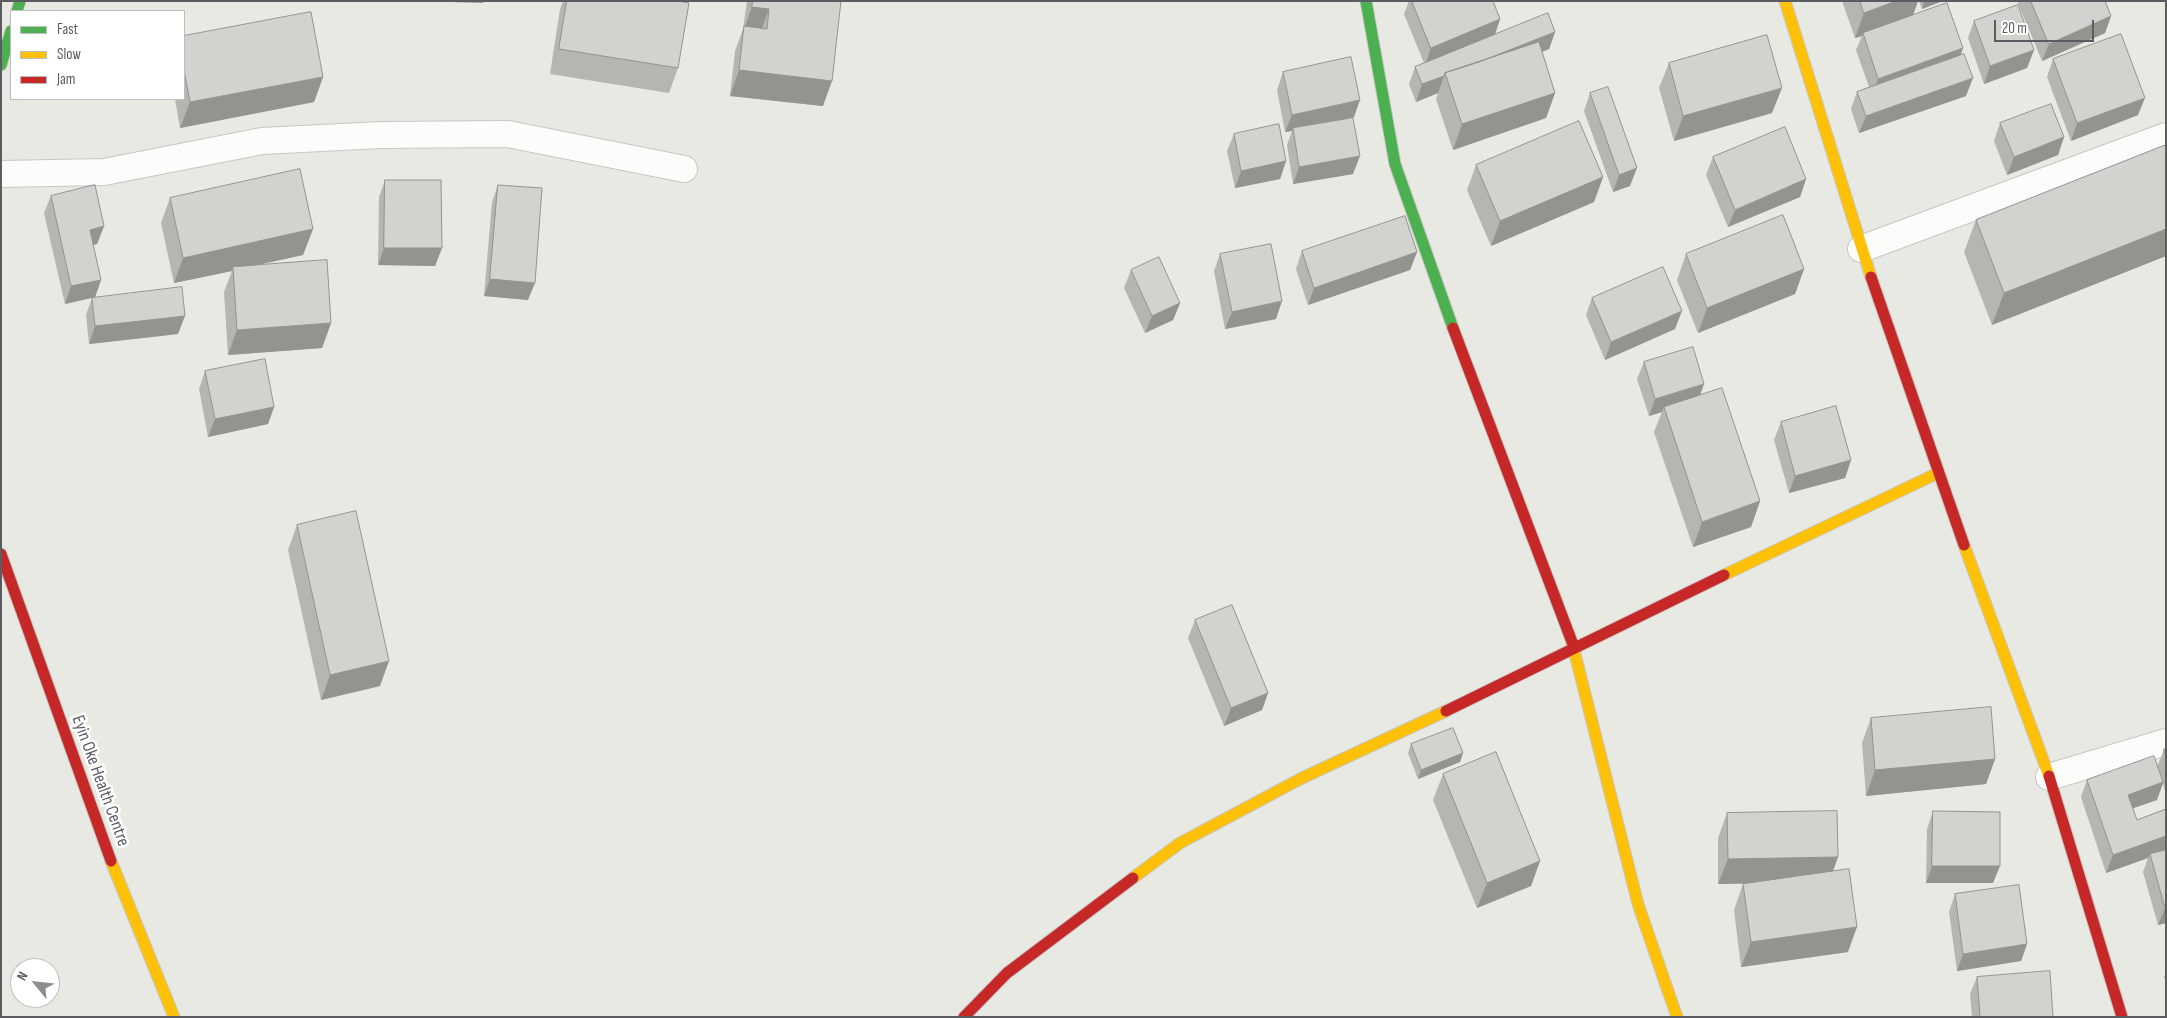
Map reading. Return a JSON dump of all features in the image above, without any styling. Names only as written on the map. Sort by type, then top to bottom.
[{"type":"street","points":[[1366,1],[1367,16],[1395,164],[1442,298],[1574,647],[1638,904],[1677,1017]]},
{"type":"street","points":[[1786,1],[1861,249],[1938,473],[2049,777],[2122,1017]]},
{"type":"street","points":[[1,65],[10,35]]},
{"type":"street","points":[[1,174],[104,172],[262,141],[381,135],[508,134],[684,169]]},
{"type":"street","points":[[1861,249],[2166,136]]},
{"type":"street","points":[[964,1017],[1007,973],[1180,844],[1302,778],[1464,703],[1574,647],[1938,473]]},
{"type":"street","name":"Eyin Oke Health Centre","points":[[1,554],[99,831],[174,1017]]},
{"type":"street","points":[[2049,777],[2166,742]]},
{"type":"building","points":[[567,1],[678,1],[689,3],[678,68],[559,49]]},
{"type":"building","points":[[753,1],[841,1],[832,81],[739,70],[744,26],[767,29],[769,9],[752,7]]},
{"type":"building","points":[[1412,1],[1493,1],[1500,19],[1431,48]]},
{"type":"building","points":[[1860,1],[1896,1],[1864,13]]},
{"type":"building","points":[[2031,1],[2105,1],[2111,16],[2049,44]]},
{"type":"building","points":[[1947,3],[1963,48],[1878,79],[1863,33]]},
{"type":"building","points":[[2018,5],[2034,50],[1990,66],[1974,21]]},
{"type":"building","points":[[311,12],[323,77],[190,102],[185,75],[185,36]]},
{"type":"building","points":[[1548,13],[1555,32],[1479,62],[1445,73],[1444,76],[1422,84],[1415,67]]},
{"type":"building","points":[[2121,34],[2145,98],[2077,123],[2053,59]]},
{"type":"building","points":[[1767,35],[1782,88],[1683,116],[1669,63]]},
{"type":"building","points":[[1539,42],[1555,93],[1462,124],[1445,73]]},
{"type":"building","points":[[1964,54],[1973,78],[1866,116],[1857,92]]},
{"type":"building","points":[[1351,57],[1360,100],[1292,115],[1283,72]]},
{"type":"building","points":[[1608,87],[1637,168],[1619,175],[1590,93]]},
{"type":"building","points":[[2051,104],[2064,137],[2014,157],[2000,123]]},
{"type":"building","points":[[1353,118],[1360,156],[1299,167],[1293,128]]},
{"type":"building","points":[[1579,121],[1603,177],[1500,221],[1476,165]]},
{"type":"building","points":[[1279,124],[1286,161],[1241,171],[1234,134]]},
{"type":"building","points":[[1785,127],[1806,179],[1735,210],[1713,157]]},
{"type":"building","points":[[2166,145],[2166,229],[2004,293],[1976,220]]},
{"type":"building","points":[[300,169],[313,229],[183,258],[170,198]]},
{"type":"building","points":[[385,180],[441,180],[442,248],[384,248]]},
{"type":"building","points":[[95,185],[104,226],[90,230],[101,280],[71,286],[51,196]]},
{"type":"building","points":[[498,185],[542,188],[535,283],[490,279]]},
{"type":"building","points":[[1783,215],[1804,269],[1707,308],[1686,254]]},
{"type":"building","points":[[1405,216],[1417,252],[1314,288],[1302,251]]},
{"type":"building","points":[[1271,244],[1282,301],[1232,312],[1220,254]]},
{"type":"building","points":[[1159,257],[1180,303],[1152,316],[1131,270]]},
{"type":"building","points":[[327,260],[331,323],[237,330],[233,267]]},
{"type":"building","points":[[1663,267],[1682,311],[1611,342],[1592,298]]},
{"type":"building","points":[[182,287],[185,316],[95,326],[92,298]]},
{"type":"building","points":[[1693,347],[1704,384],[1655,399],[1644,362]]},
{"type":"building","points":[[265,359],[274,407],[215,419],[205,371]]},
{"type":"building","points":[[1722,388],[1760,501],[1702,522],[1664,407]]},
{"type":"building","points":[[1836,406],[1851,460],[1795,476],[1781,422]]},
{"type":"building","points":[[356,511],[389,661],[330,675],[297,525]]},
{"type":"building","points":[[1232,605],[1268,693],[1231,708],[1195,620]]},
{"type":"building","points":[[1991,707],[1995,759],[1875,770],[1871,718]]},
{"type":"building","points":[[1453,728],[1463,753],[1421,770],[1411,744]]},
{"type":"building","points":[[1496,752],[1540,861],[1487,883],[1443,774]]},
{"type":"building","points":[[2154,756],[2163,782],[2128,795],[2137,820],[2166,809],[2166,836],[2113,855],[2087,780]]},
{"type":"building","points":[[1837,811],[1838,857],[1728,859],[1727,813]]},
{"type":"building","points":[[1933,811],[2000,812],[2000,866],[1932,866]]},
{"type":"building","points":[[2166,850],[2166,908],[2165,908],[2150,854]]},
{"type":"building","points":[[1849,869],[1857,927],[1751,942],[1743,884]]},
{"type":"building","points":[[2019,885],[2027,944],[1963,954],[1955,894]]},
{"type":"building","points":[[2050,971],[2053,1017],[1980,1017],[1977,977]]},
{"type":"traffic: fast","points":[[17,10],[20,1]]},
{"type":"traffic: fast","points":[[1366,1],[1395,164],[1453,328]]},
{"type":"traffic: fast","points":[[1,65],[10,34]]},
{"type":"traffic: slow","points":[[1785,1],[1871,277]]},
{"type":"traffic: slow","points":[[1724,575],[1938,473]]},
{"type":"traffic: slow","points":[[1964,545],[2049,776]]},
{"type":"traffic: slow","points":[[1572,642],[1638,904],[1677,1017]]},
{"type":"traffic: slow","points":[[1133,878],[1180,843],[1302,778],[1446,711]]},
{"type":"traffic: slow","points":[[111,861],[174,1017]]},
{"type":"traffic: jam","points":[[1871,277],[1964,545]]},
{"type":"traffic: jam","points":[[1453,328],[1572,642]]},
{"type":"traffic: jam","points":[[1,554],[111,861]]},
{"type":"traffic: jam","points":[[1446,711],[1724,575]]},
{"type":"traffic: jam","points":[[2049,776],[2122,1017]]},
{"type":"traffic: jam","points":[[964,1017],[1007,973],[1133,878]]}]
